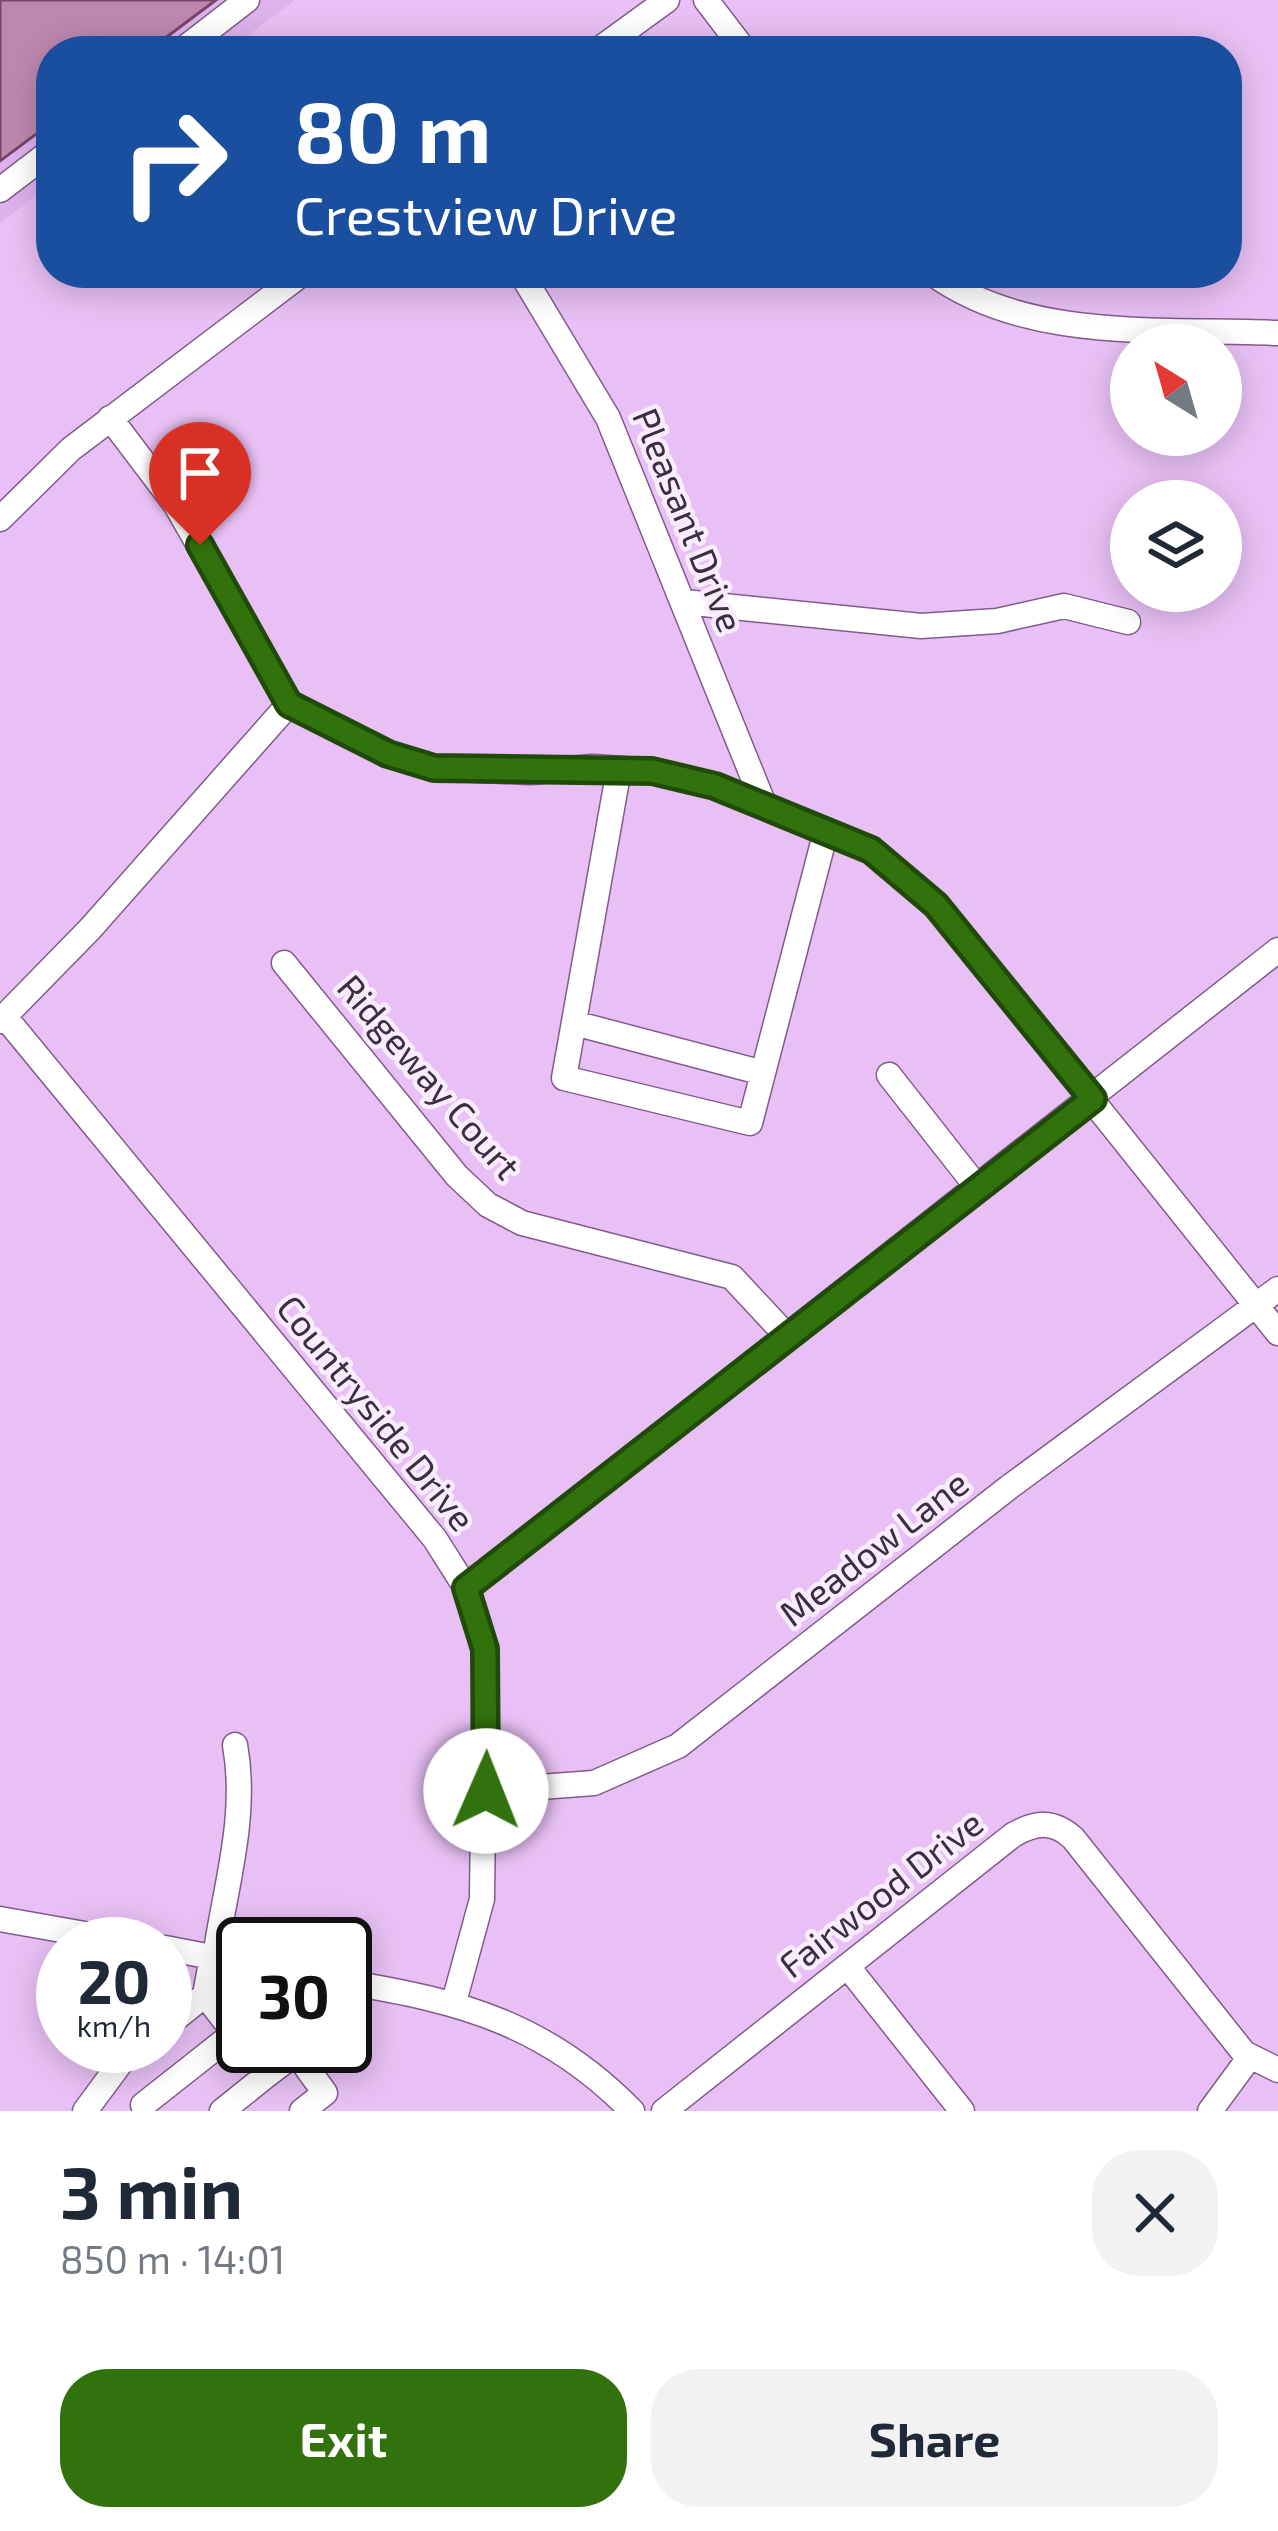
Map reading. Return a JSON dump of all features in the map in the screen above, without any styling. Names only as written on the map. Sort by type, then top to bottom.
[{"type":"street","points":[[200,36],[247,0]]},
{"type":"street","points":[[618,36],[668,0]]},
{"type":"street","points":[[706,0],[734,36]]},
{"type":"street","points":[[0,190],[36,162]]},
{"type":"street","points":[[0,519],[38,478],[110,418],[284,288]]},
{"type":"street","name":"Pleasant Drive","points":[[529,288],[608,418],[765,807]]},
{"type":"street","points":[[958,288],[1018,315],[1074,324],[1278,333]]},
{"type":"street","points":[[110,418],[176,505],[289,704],[388,754],[434,768],[619,769],[715,786],[826,831],[902,871],[936,905],[1278,1333]]},
{"type":"street","points":[[684,602],[920,626],[997,622],[1064,606],[1128,622]]},
{"type":"street","points":[[3,1019],[289,704]]},
{"type":"street","points":[[619,769],[564,1078],[750,1123],[826,831]]},
{"type":"street","points":[[466,1588],[1278,950]]},
{"type":"street","name":"Ridgeway Court","points":[[284,963],[457,1176],[488,1205],[534,1227],[732,1277],[786,1335]]},
{"type":"street","name":"Countryside Drive","points":[[3,1019],[435,1539],[466,1588],[485,1649],[486,1791],[482,1899],[454,2002]]},
{"type":"street","points":[[574,1023],[763,1073]]},
{"type":"street","points":[[889,1075],[977,1187]]},
{"type":"street","name":"Meadow Lane","points":[[486,1791],[594,1783],[678,1746],[1008,1488],[1278,1289]]},
{"type":"street","points":[[192,2005],[205,1995],[238,1823],[241,1779],[235,1745]]},
{"type":"street","name":"Fairwood Drive","points":[[664,2111],[1013,1835],[1048,1824],[1073,1838],[1249,2058]]},
{"type":"street","points":[[0,1918],[36,1925]]},
{"type":"street","points":[[192,1953],[216,1958]]},
{"type":"street","points":[[848,1966],[962,2111]]},
{"type":"street","points":[[372,1991],[454,2002],[545,2041],[632,2111]]},
{"type":"street","points":[[205,1995],[216,2010]]},
{"type":"street","points":[[118,2073],[145,2108],[216,2047]]},
{"type":"street","points":[[1210,2111],[1249,2058],[1278,2069]]},
{"type":"street","points":[[85,2111],[116,2073]]},
{"type":"street","points":[[223,2111],[269,2073]]},
{"type":"street","points":[[302,2111],[325,2093],[314,2073]]},
{"type":"shaded area","points":[[0,0],[295,0],[248,36],[36,36],[36,195],[0,223]]},
{"type":"building","points":[[0,0],[216,0],[168,36],[36,36],[36,134],[0,161]]},
{"type":"route","points":[[200,545],[289,704],[388,754],[434,768],[652,771],[715,786],[871,850],[902,871],[936,905],[1093,1099],[466,1588],[485,1649],[486,1791]]}]
